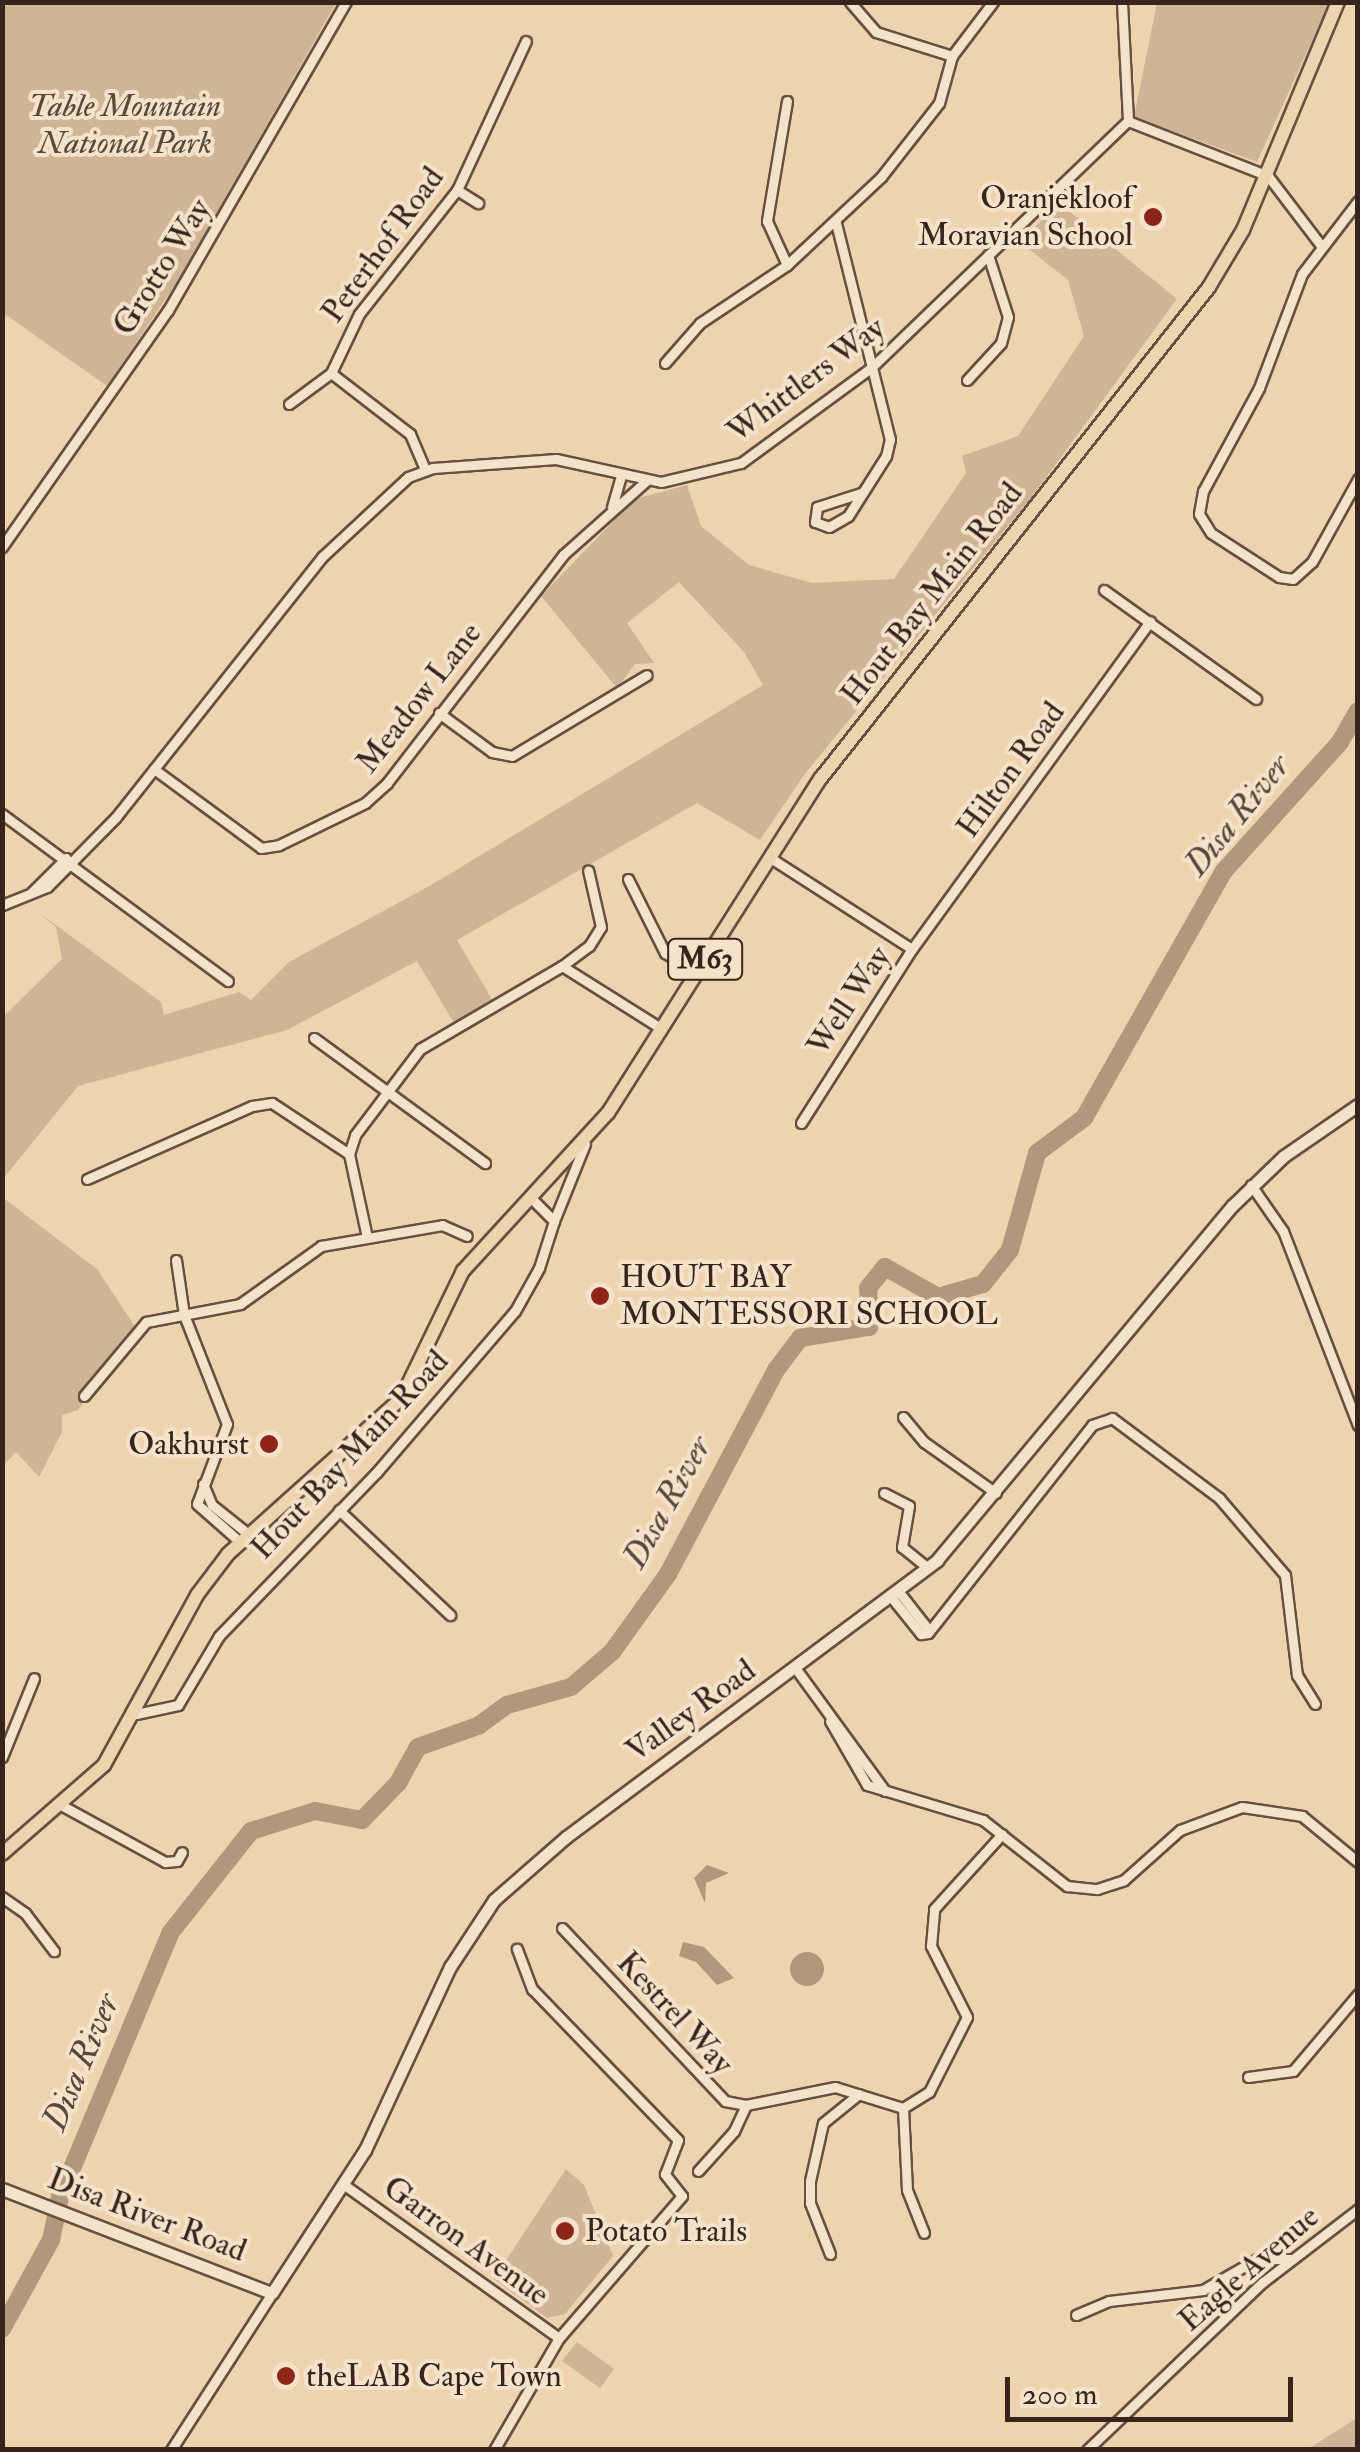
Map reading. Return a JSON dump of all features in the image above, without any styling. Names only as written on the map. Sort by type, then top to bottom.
[{"type":"main road","name":"Hout Bay Main Road","points":[[2,1854],[104,1765],[136,1714],[198,1595],[243,1537],[397,1404],[464,1271],[585,1144],[822,778],[1209,286],[1268,176],[1338,2]]},
{"type":"street","name":"Grotto Way","points":[[2,547],[168,310],[346,2]]},
{"type":"street","points":[[850,2],[876,32],[952,56]]},
{"type":"street","points":[[665,363],[708,316],[787,265],[836,222],[939,103],[952,56],[993,2]]},
{"type":"street","points":[[1122,2],[1128,121],[1268,176],[1322,247]]},
{"type":"street","name":"Peterhof Road","points":[[425,469],[410,434],[331,373],[359,314],[456,190],[526,42]]},
{"type":"street","points":[[787,100],[767,221],[787,265]]},
{"type":"street","name":"Whittlers Way","points":[[425,469],[556,459],[645,482],[741,462],[872,367],[1128,121]]},
{"type":"street","points":[[456,190],[478,203]]},
{"type":"street","points":[[1358,201],[1296,286],[1259,388],[1203,491],[1199,514],[1210,533],[1278,577],[1293,578],[1312,562],[1358,479]]},
{"type":"street","points":[[836,222],[890,439],[861,493],[840,523],[825,528],[815,522],[818,507],[861,493]]},
{"type":"street","points":[[967,380],[1002,342],[1008,316],[988,255]]},
{"type":"street","points":[[289,404],[331,373]]},
{"type":"street","points":[[2,905],[30,894],[69,861],[154,769],[322,557],[399,484],[425,469]]},
{"type":"street","points":[[612,510],[621,476]]},
{"type":"street","name":"Meadow Lane","points":[[154,769],[254,845],[272,847],[375,796],[563,554],[645,482]]},
{"type":"street","points":[[1104,590],[1256,699]]},
{"type":"street","name":"Hilton Road","points":[[912,949],[1150,621]]},
{"type":"street","points":[[440,713],[492,752],[512,756],[647,675]]},
{"type":"street","points":[[2,814],[228,980]]},
{"type":"street","name":"Well Way","points":[[768,858],[912,949],[801,1123]]},
{"type":"street","points":[[367,1237],[348,1154],[386,1091],[420,1049],[562,966],[589,946],[601,927],[588,870]]},
{"type":"street","points":[[628,879],[665,952],[697,972]]},
{"type":"street","points":[[562,966],[662,1029]]},
{"type":"street","points":[[314,1038],[485,1164]]},
{"type":"street","points":[[87,1179],[268,1102],[348,1154]]},
{"type":"street","name":"Valley Road","points":[[171,2450],[344,2184],[388,2108],[450,1966],[494,1900],[566,1837],[928,1568],[996,1493],[1252,1185],[1358,1105]]},
{"type":"street","name":"Hout Bay Main Road","points":[[136,1714],[178,1705],[212,1644],[339,1510],[520,1303],[585,1144]]},
{"type":"street","points":[[1252,1185],[1284,1231],[1358,1425]]},
{"type":"street","points":[[533,1200],[554,1221]]},
{"type":"street","points":[[84,1396],[144,1323],[240,1304],[320,1246],[442,1225],[467,1236]]},
{"type":"street","points":[[176,1260],[184,1315],[226,1417],[226,1437],[202,1482],[212,1505],[243,1537]]},
{"type":"street","points":[[902,1417],[924,1442],[996,1493]]},
{"type":"street","points":[[895,1594],[928,1629],[1092,1425],[1112,1418],[1219,1498],[1285,1575],[1297,1675],[1315,1704]]},
{"type":"street","points":[[884,1493],[911,1509],[902,1546],[928,1568]]},
{"type":"street","points":[[339,1510],[450,1615]]},
{"type":"street","points":[[796,1669],[829,1719],[886,1791],[983,1820],[1049,1878],[1088,1889],[1131,1876],[1195,1822],[1242,1807],[1302,1816],[1358,1862]]},
{"type":"street","points":[[2,1757],[34,1678]]},
{"type":"street","points":[[61,1805],[165,1862],[177,1861],[182,1852]]},
{"type":"street","points":[[924,2233],[907,2190],[903,2108],[929,2092],[967,2018],[932,1946],[934,1909],[1002,1834]]},
{"type":"street","points":[[2,1897],[25,1913],[54,1952]]},
{"type":"street","name":"Kestrel Way","points":[[562,1928],[717,2096],[746,2105],[820,2087],[903,2108]]},
{"type":"street","points":[[494,2450],[559,2338],[682,2199],[665,2172],[680,2149],[678,2140],[532,1989],[516,1948]]},
{"type":"street","points":[[1248,2077],[1293,2070],[1358,1994]]},
{"type":"street","points":[[830,2254],[810,2204],[810,2181],[823,2123],[858,2094]]},
{"type":"street","points":[[698,2171],[734,2132],[746,2105]]},
{"type":"street","name":"Garron Avenue","points":[[344,2184],[559,2338]]},
{"type":"street","name":"Disa River Road","points":[[2,2188],[272,2293]]},
{"type":"street","name":"Eagle Avenue","points":[[1087,2450],[1290,2260],[1358,2210]]},
{"type":"street","points":[[1076,2315],[1109,2301],[1202,2290],[1257,2259],[1290,2260]]},
{"type":"green space","name":"Table Mountain National Park","points":[[3,2],[336,3],[183,273],[107,386],[3,313]]},
{"type":"green space","points":[[1157,3],[1329,3],[1257,162],[1134,117]]},
{"type":"green space","points":[[1059,203],[1177,299],[1031,498],[804,775],[760,840],[697,803],[457,940],[494,1003],[456,1026],[417,961],[287,1030],[78,1086],[3,1179],[3,1017],[62,959],[56,927],[38,912],[161,1002],[164,1015],[239,992],[251,1000],[289,962],[433,884],[763,685],[744,652],[679,582],[627,623],[654,663],[635,664],[617,688],[541,596],[635,499],[687,485],[701,526],[749,565],[812,583],[894,579],[966,473],[962,456],[1018,436],[1084,336],[1068,280],[1020,242]]},
{"type":"green space","points":[[2,1197],[97,1269],[138,1331],[78,1410],[62,1415],[62,1432],[39,1477],[16,1452],[3,1466]]},
{"type":"green space","name":"Potato Trails","points":[[566,2169],[584,2185],[613,2256],[565,2314],[547,2318],[494,2279]]},
{"type":"green space","points":[[577,2342],[614,2369],[600,2388],[562,2361]]},
{"type":"green space","points":[[1357,2418],[1357,2449],[1308,2449]]},
{"type":"shaded area","points":[[707,1865],[729,1873],[706,1883],[705,1903],[694,1878]]},
{"type":"shaded area","points":[[683,1942],[704,1947],[734,1978],[717,1985],[696,1962],[679,1956]]},
{"type":"shaded area","points":[[807,1952],[819,1957],[824,1969],[819,1981],[807,1986],[795,1981],[790,1969],[795,1957]]},
{"type":"waterway","name":"Disa River","points":[[2,2329],[51,2240],[60,2197],[171,1932],[251,1831],[315,1811],[362,1820],[398,1783],[418,1747],[478,1726],[507,1705],[571,1687],[612,1652],[668,1574],[776,1370],[800,1338],[869,1327],[868,1288],[885,1267],[938,1297],[983,1284],[1010,1250],[1037,1153],[1084,1118],[1224,871],[1340,742],[1358,711]]},
{"type":"place","name":"Oranjekloof Moravian School","points":[[1153,217]]},
{"type":"place","name":"HOUT BAY MONTESSORI SCHOOL","points":[[600,1296]]},
{"type":"place","name":"Oakhurst","points":[[269,1444]]},
{"type":"place","name":"Potato Trails","points":[[565,2231]]},
{"type":"place","name":"theLAB Cape Town","points":[[286,2376]]}]
